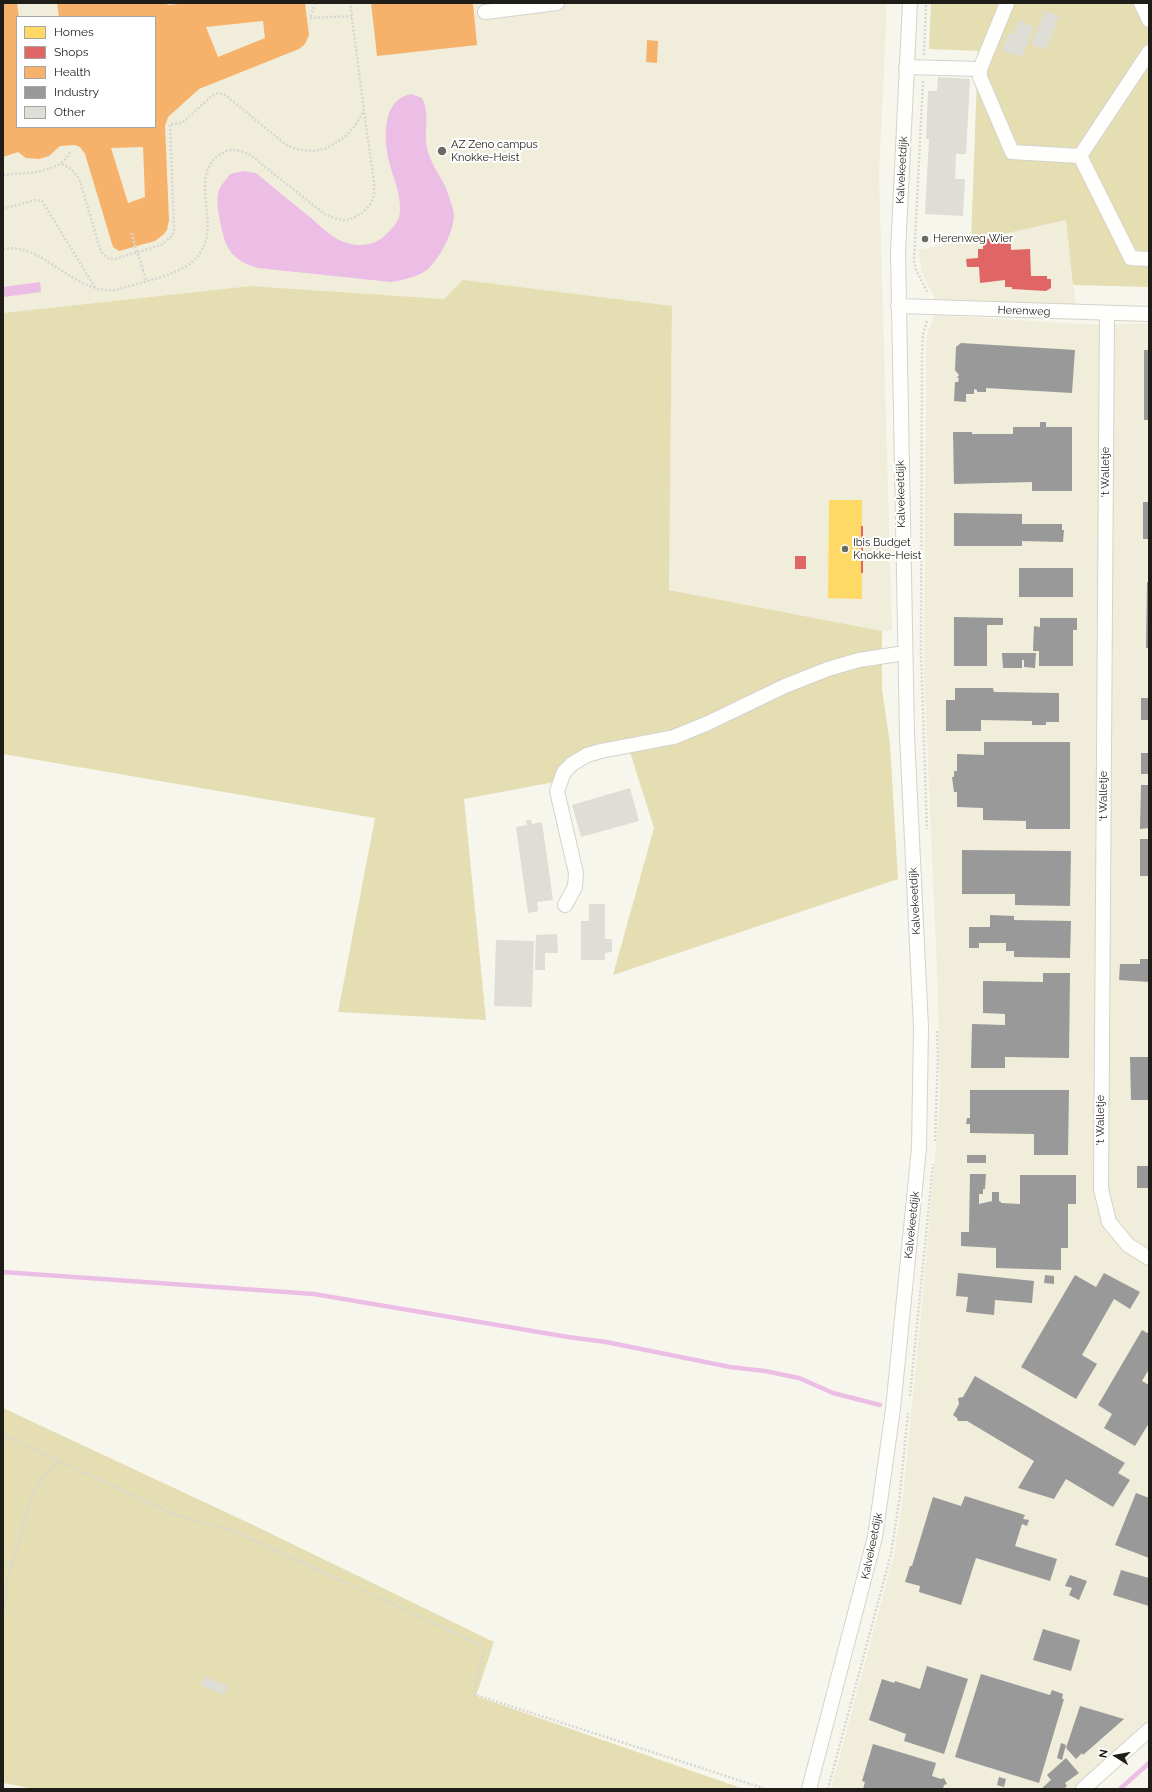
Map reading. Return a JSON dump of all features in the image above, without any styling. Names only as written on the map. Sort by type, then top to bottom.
[{"type":"street","points":[[485,12],[557,3]]},
{"type":"street","name":"Kalvekeetdijk","points":[[809,1789],[875,1537],[892,1408],[916,1182],[921,1085],[921,1028],[907,735],[898,306],[898,252],[910,3]]},
{"type":"street","points":[[1007,3],[980,70],[980,77],[1012,152],[1080,156]]},
{"type":"street","points":[[1141,3],[1149,20]]},
{"type":"street","points":[[1080,156],[1149,52]]},
{"type":"street","points":[[906,67],[980,70]]},
{"type":"street","points":[[1080,156],[1131,258],[1149,259]]},
{"type":"street","name":"Herenweg","points":[[898,306],[1107,314],[1149,314]]},
{"type":"street","name":"'t Walletje","points":[[1107,314],[1101,1189],[1109,1222],[1128,1245],[1149,1258]]},
{"type":"street","points":[[565,905],[575,887],[576,873],[557,791],[564,772],[572,764],[587,755],[601,751],[674,737],[708,724],[785,686],[828,670],[859,660],[905,653]]},
{"type":"street","points":[[1083,1789],[1149,1730]]},
{"type":"path","points":[[315,3],[310,18],[352,16]]},
{"type":"path","points":[[3,249],[12,247],[28,251],[96,289],[116,290],[182,269],[198,256],[207,234],[206,171],[208,166],[213,158],[232,149],[240,150],[250,155],[326,215],[345,221],[362,213],[370,205],[374,195],[374,182],[350,3]]},
{"type":"path","points":[[62,164],[71,169],[79,178],[101,252],[110,259],[115,260],[161,245],[172,236],[174,222],[170,124],[182,123],[212,96],[218,93],[224,94],[288,146],[300,150],[313,151],[335,144],[345,137],[354,127],[364,111]]},
{"type":"path","points":[[3,175],[54,168],[62,164],[70,152]]},
{"type":"path","points":[[3,209],[35,200],[42,201],[96,289]]},
{"type":"path","points":[[132,233],[146,280]]},
{"type":"path","points":[[3,1435],[176,1515],[236,1532],[486,1647],[473,1694],[766,1789]]},
{"type":"path","points":[[3,1615],[8,1577],[32,1496],[42,1478],[54,1469],[57,1461]]},
{"type":"path","points":[[3,1559],[12,1566]]},
{"type":"shaded area","name":"AZ Zeno campus Knokke-Heist","points":[[3,3],[887,3],[879,175],[892,630],[882,631],[669,590],[672,306],[444,299],[251,286],[3,313]]},
{"type":"shaded area","points":[[931,3],[1149,3],[1149,287],[1073,285],[1066,220],[971,241],[978,51],[929,49]]},
{"type":"shaded area","points":[[411,94],[422,98],[426,110],[428,153],[443,181],[454,216],[447,241],[438,257],[428,269],[415,276],[391,282],[258,268],[241,261],[230,251],[222,230],[218,205],[218,194],[220,188],[230,174],[243,171],[256,173],[337,239],[351,244],[366,245],[379,240],[385,235],[396,223],[400,215],[399,196],[388,159],[386,125],[391,108],[402,97]]},
{"type":"shaded area","points":[[1066,220],[1076,307],[935,299],[922,273],[918,250]]},
{"type":"shaded area","points":[[463,280],[672,306],[669,590],[882,631],[882,689],[890,744],[898,879],[613,975],[654,828],[628,746],[601,751],[560,781],[464,799],[486,1020],[338,1012],[375,818],[3,754],[3,313],[251,286],[444,299]]},
{"type":"shaded area","points":[[40,282],[41,292],[3,297],[3,287]]},
{"type":"shaded area","points":[[934,315],[1081,324],[1149,324],[1149,1723],[1076,1789],[831,1789],[894,1555],[902,1503],[939,1112],[940,1079],[937,970],[924,674],[926,355],[927,335]]},
{"type":"shaded area","points":[[3,1408],[249,1523],[494,1642],[476,1696],[744,1789],[35,1789],[3,1783]]},
{"type":"building: Homes","name":"Ibis Budget Knokke-Heist","points":[[829,500],[862,500],[862,599],[828,598]]},
{"type":"building: Shops","points":[[1011,237],[1011,250],[1030,249],[1031,276],[1047,276],[1047,279],[1051,279],[1051,288],[1046,291],[1012,289],[1012,287],[1005,287],[1005,280],[980,283],[979,267],[967,267],[966,259],[978,258],[978,249],[983,249],[983,239]]},
{"type":"building: Shops","points":[[861,526],[863,526],[863,573],[861,573]]},
{"type":"building: Shops","points":[[795,556],[806,556],[806,569],[795,569]]},
{"type":"building: Health","points":[[3,3],[17,3],[19,16],[16,16],[16,128],[156,128],[156,16],[59,16],[57,3],[163,3],[169,5],[187,3],[305,3],[309,35],[305,44],[299,49],[199,89],[168,117],[165,126],[169,220],[167,230],[155,241],[119,251],[113,247],[85,154],[80,147],[75,145],[60,146],[49,156],[39,159],[26,158],[18,152],[3,157]],"holes":[[[263,21],[265,38],[218,57],[206,27]],[[143,147],[145,197],[128,203],[111,148]]]},
{"type":"building: Health","points":[[371,3],[473,3],[477,45],[377,56]]},
{"type":"building: Health","points":[[647,40],[658,41],[657,63],[646,62]]},
{"type":"building: Industry","points":[[961,343],[1075,350],[1072,393],[986,388],[986,392],[977,392],[977,390],[974,389],[974,394],[966,394],[966,402],[954,401],[955,382],[958,382],[959,378],[957,378],[959,375],[955,370],[956,347]]},
{"type":"building: Industry","points":[[1144,350],[1149,350],[1149,420],[1144,420]]},
{"type":"building: Industry","points":[[1040,422],[1046,422],[1046,427],[1072,427],[1072,491],[1032,491],[1032,482],[954,484],[953,432],[972,432],[972,434],[1013,434],[1013,427],[1040,427]]},
{"type":"building: Industry","points":[[1143,502],[1149,502],[1149,539],[1143,539]]},
{"type":"building: Industry","points":[[954,513],[1022,514],[1022,524],[1062,524],[1062,530],[1064,530],[1063,542],[1022,541],[1022,546],[954,546]]},
{"type":"building: Industry","points":[[1019,568],[1073,568],[1073,597],[1019,597]]},
{"type":"building: Industry","points":[[1147,582],[1149,582],[1149,648],[1146,648]]},
{"type":"building: Industry","points":[[954,617],[1003,618],[1003,625],[987,625],[987,666],[954,666]]},
{"type":"building: Industry","points":[[1040,618],[1077,618],[1077,630],[1073,630],[1073,666],[1039,666],[1039,651],[1033,651],[1034,626],[1040,627]]},
{"type":"building: Industry","points":[[1002,653],[1036,653],[1035,668],[1024,667],[1024,660],[1022,660],[1022,668],[1003,668]]},
{"type":"building: Industry","points":[[955,688],[993,688],[994,692],[1059,693],[1059,722],[1046,722],[1046,725],[1032,725],[1032,721],[981,720],[981,731],[946,731],[946,700],[955,700]]},
{"type":"building: Industry","points":[[1141,698],[1149,698],[1149,720],[1141,720]]},
{"type":"building: Industry","points":[[984,742],[1070,742],[1070,829],[1026,829],[1026,821],[983,820],[983,808],[957,807],[957,792],[954,792],[952,777],[954,777],[954,771],[957,771],[957,754],[984,755]]},
{"type":"building: Industry","points":[[1141,753],[1149,753],[1149,774],[1141,774]]},
{"type":"building: Industry","points":[[1141,785],[1149,785],[1149,828],[1140,829]]},
{"type":"building: Industry","points":[[1140,839],[1149,839],[1149,876],[1140,876]]},
{"type":"building: Industry","points":[[962,850],[1071,851],[1070,906],[1015,905],[1015,894],[962,894]]},
{"type":"building: Industry","points":[[990,915],[1014,916],[1014,920],[1071,921],[1070,958],[1014,957],[1014,951],[1006,951],[1006,943],[979,943],[979,948],[969,948],[969,927],[990,927]]},
{"type":"building: Industry","points":[[1140,959],[1149,959],[1149,982],[1119,980],[1120,964],[1140,964]]},
{"type":"building: Industry","points":[[1043,973],[1070,973],[1069,1058],[1005,1057],[1005,1068],[971,1068],[972,1024],[1005,1025],[1005,1014],[983,1013],[983,981],[1043,982]]},
{"type":"building: Industry","points":[[1130,1057],[1149,1057],[1149,1100],[1131,1100]]},
{"type":"building: Industry","points":[[970,1090],[1069,1090],[1068,1155],[1034,1155],[1034,1134],[970,1133],[970,1124],[966,1124],[967,1118],[970,1118]]},
{"type":"building: Industry","points":[[967,1155],[986,1155],[986,1163],[967,1163]]},
{"type":"building: Industry","points":[[1137,1166],[1149,1166],[1149,1188],[1137,1188]]},
{"type":"building: Industry","points":[[970,1174],[986,1174],[985,1189],[983,1189],[983,1194],[979,1194],[979,1204],[992,1201],[992,1192],[999,1192],[999,1201],[1001,1203],[1020,1204],[1020,1175],[1076,1175],[1076,1204],[1068,1204],[1068,1248],[1061,1248],[1061,1270],[996,1268],[996,1248],[961,1246],[961,1232],[969,1232]]},
{"type":"building: Industry","points":[[958,1273],[1034,1281],[1032,1303],[995,1300],[994,1315],[966,1312],[968,1297],[956,1296]]},
{"type":"building: Industry","points":[[1104,1273],[1140,1292],[1130,1309],[1114,1299],[1082,1355],[1097,1364],[1076,1399],[1021,1367],[1075,1275],[1096,1287]]},
{"type":"building: Industry","points":[[1045,1275],[1054,1276],[1054,1284],[1044,1283]]},
{"type":"building: Industry","points":[[1142,1330],[1149,1334],[1149,1369],[1142,1381],[1149,1385],[1149,1423],[1135,1446],[1104,1428],[1112,1414],[1098,1405]]},
{"type":"building: Industry","points":[[975,1376],[1125,1463],[1118,1473],[1130,1480],[1113,1507],[1066,1479],[1054,1499],[1018,1488],[1034,1461],[967,1421],[958,1421],[953,1415],[959,1404],[958,1398],[963,1397]]},
{"type":"building: Industry","points":[[1136,1493],[1149,1498],[1149,1558],[1115,1545]]},
{"type":"building: Industry","points":[[965,1496],[1025,1515],[1023,1519],[1029,1520],[1027,1526],[1022,1524],[1015,1546],[1057,1559],[1050,1581],[976,1558],[961,1605],[919,1592],[920,1586],[905,1582],[910,1566],[912,1566],[933,1497],[961,1506]]},
{"type":"building: Industry","points":[[1121,1570],[1149,1578],[1149,1606],[1113,1595]]},
{"type":"building: Industry","points":[[1070,1575],[1087,1581],[1079,1600],[1069,1595],[1072,1588],[1065,1586]]},
{"type":"building: Industry","points":[[1043,1629],[1080,1640],[1071,1671],[1033,1660]]},
{"type":"building: Industry","points":[[927,1666],[968,1679],[944,1754],[904,1741],[906,1734],[869,1720],[882,1679],[894,1683],[895,1681],[920,1689]]},
{"type":"building: Industry","points":[[981,1674],[1050,1695],[1052,1690],[1063,1694],[1062,1699],[1064,1699],[1039,1783],[955,1757]]},
{"type":"building: Industry","points":[[1080,1706],[1124,1719],[1083,1755],[1082,1753],[1076,1759],[1066,1748]]},
{"type":"building: Industry","points":[[1061,1743],[1066,1745],[1062,1760],[1057,1758]]},
{"type":"building: Industry","points":[[873,1744],[936,1763],[932,1776],[941,1779],[944,1778],[947,1784],[944,1785],[943,1789],[863,1789],[865,1782],[862,1781]]},
{"type":"building: Industry","points":[[1066,1758],[1079,1773],[1065,1783],[1067,1786],[1065,1788],[1041,1789],[1051,1780],[1047,1775]]},
{"type":"building: Industry","points":[[999,1777],[1006,1779],[1004,1787],[997,1785]]},
{"type":"building: Other","points":[[1045,10],[1059,16],[1046,50],[1031,44]]},
{"type":"building: Other","points":[[1019,20],[1034,27],[1022,57],[1002,50],[1008,34],[1013,35]]},
{"type":"building: Other","points":[[938,77],[970,79],[966,154],[956,154],[955,179],[965,179],[963,216],[925,214],[929,139],[926,139],[928,91],[937,91]]},
{"type":"building: Other","points":[[630,788],[639,821],[581,837],[572,805]]},
{"type":"building: Other","points":[[526,820],[531,820],[532,824],[542,822],[553,900],[537,902],[538,911],[528,913],[516,827],[527,825]]},
{"type":"building: Other","points":[[589,904],[605,904],[605,939],[612,939],[612,952],[605,953],[605,960],[581,960],[581,921],[589,921]]},
{"type":"building: Other","points":[[557,934],[558,953],[545,953],[545,970],[535,970],[536,935]]},
{"type":"building: Other","points":[[496,940],[534,941],[532,1007],[494,1006]]},
{"type":"building: Other","points":[[204,1676],[228,1686],[224,1695],[200,1685]]},
{"type":"waterway","points":[[3,1272],[314,1294],[568,1337],[606,1342],[730,1367],[765,1371],[799,1378],[833,1393],[880,1405]]},
{"type":"waterway","points":[[1120,1789],[1149,1763]]},
{"type":"place","name":"AZ Zeno campus Knokke-Heist","points":[[442,151]]},
{"type":"place","name":"Herenweg Wier","points":[[925,239]]},
{"type":"place","name":"Ibis Budget Knokke-Heist","points":[[845,549]]}]
